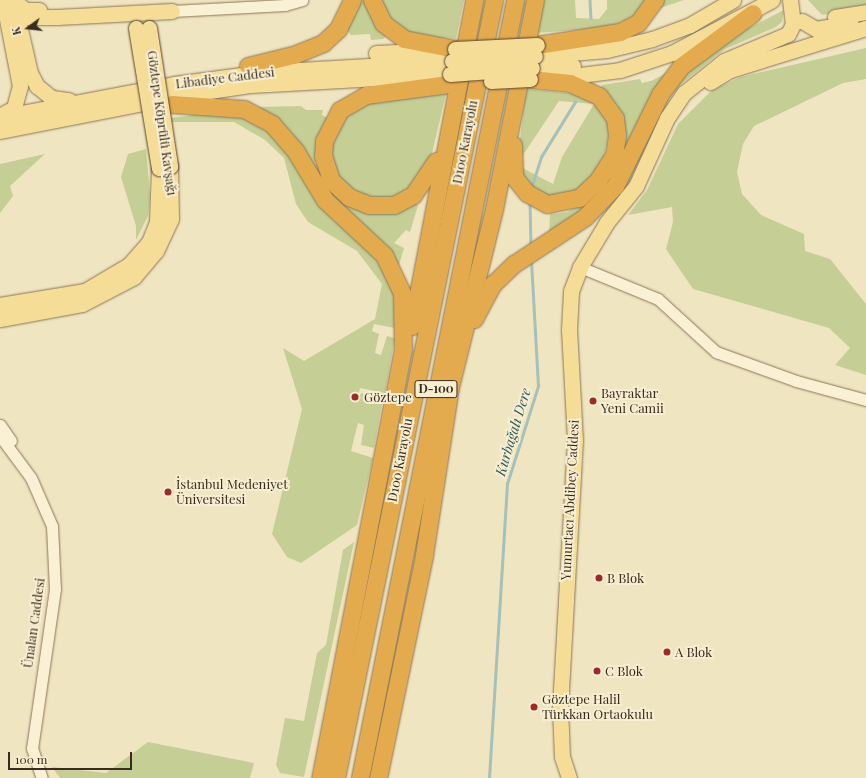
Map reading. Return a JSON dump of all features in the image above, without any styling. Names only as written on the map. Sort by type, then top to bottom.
[{"type":"highway","points":[[248,66],[296,54],[323,43],[338,29],[352,0]]},
{"type":"highway","points":[[372,0],[383,23],[404,39],[451,67]]},
{"type":"highway","points":[[394,398],[408,353],[447,133],[474,0]]},
{"type":"highway","name":"D100 Karayolu","points":[[336,778],[494,0]]},
{"type":"highway","name":"D100 Karayolu","points":[[360,778],[515,0]]},
{"type":"highway","points":[[534,62],[620,32],[638,23],[655,0]]},
{"type":"highway","points":[[420,481],[450,387],[494,209],[514,101],[535,4]]},
{"type":"highway","points":[[455,368],[483,300],[514,264],[585,217],[615,186],[669,80],[697,52],[753,12]]},
{"type":"highway","points":[[514,101],[514,177],[527,193],[547,204],[579,198],[598,180],[611,161],[617,135],[615,118],[599,96],[534,62]]},
{"type":"highway","points":[[447,133],[423,186],[394,205],[369,205],[349,197],[338,189],[326,168],[324,156],[328,128],[333,118],[350,103],[366,94],[451,67]]},
{"type":"highway","points":[[172,104],[244,109],[272,124],[296,152],[325,200],[384,255],[396,276],[405,314],[394,398],[320,778]]},
{"type":"highway","points":[[378,778],[424,555],[450,387]]},
{"type":"main road","points":[[534,62],[676,21],[724,0]]},
{"type":"main road","points":[[93,113],[248,95],[451,67],[534,62],[607,50],[652,39],[690,25],[733,0]]},
{"type":"main road","points":[[174,84],[248,66],[451,67],[534,62],[582,66],[655,51],[765,0]]},
{"type":"main road","points":[[570,80],[602,73],[672,53],[753,12],[772,0]]},
{"type":"main road","points":[[795,3],[802,21],[816,29],[866,18]]},
{"type":"main road","name":"Yumurtacı Abdibey Caddesi","points":[[654,149],[667,118],[684,93],[724,60],[788,34],[793,24],[795,3]]},
{"type":"main road","points":[[10,6],[57,17],[141,16],[172,11]]},
{"type":"main road","points":[[10,6],[26,10],[141,16]]},
{"type":"main road","points":[[10,6],[30,73],[44,94],[82,101]]},
{"type":"main road","points":[[0,116],[14,108],[20,86],[10,6]]},
{"type":"main road","points":[[821,20],[866,12]]},
{"type":"main road","name":"Göztepe Köprülü Kavşağı","points":[[0,320],[82,304],[134,277],[156,251],[171,219],[165,167],[141,16]]},
{"type":"main road","points":[[23,46],[24,34],[32,26],[57,17]]},
{"type":"main road","points":[[781,53],[794,44],[802,21]]},
{"type":"main road","name":"Yumurtacı Abdibey Caddesi","points":[[569,778],[562,757],[560,708],[575,440],[569,308],[570,291],[580,266],[607,222],[636,186],[670,120],[706,84],[730,70],[866,28]]},
{"type":"main road","points":[[684,93],[711,62],[733,48],[776,33]]},
{"type":"main road","name":"Libadiye Caddesi","points":[[0,116],[174,84],[350,64],[451,67]]},
{"type":"main road","name":"Libadiye Caddesi","points":[[0,131],[93,113],[251,86],[451,67]]},
{"type":"main road","name":"Göztepe Köprülü Kavşağı","points":[[0,305],[85,291],[129,265],[149,242],[157,222],[165,167]]},
{"type":"street","points":[[172,11],[285,5],[302,0]]},
{"type":"street","points":[[580,266],[658,299],[716,352],[796,381],[866,400]]},
{"type":"street","points":[[0,425],[31,478]]},
{"type":"street","name":"Ünalan Caddesi","points":[[0,436],[31,478],[52,526],[55,559],[52,619],[32,748],[42,778]]},
{"type":"green space","points":[[356,0],[367,0],[388,34],[383,39],[371,40],[370,34],[351,35],[345,28]]},
{"type":"green space","points":[[380,0],[464,0],[456,39],[416,36],[394,25]]},
{"type":"green space","points":[[543,0],[575,0],[576,18],[599,19],[607,9],[607,0],[646,0],[633,17],[606,28],[534,33]]},
{"type":"green space","points":[[661,0],[684,0],[660,8],[651,16]]},
{"type":"green space","points":[[808,0],[866,0],[866,7],[822,15]]},
{"type":"green space","points":[[784,10],[782,22],[776,27],[725,49],[676,88],[665,104],[630,183],[605,212],[675,85],[700,60],[737,34]]},
{"type":"green space","points":[[866,48],[866,79],[843,83],[754,126],[743,144],[737,172],[742,194],[761,215],[804,234],[805,251],[830,259],[866,304],[866,375],[835,365],[850,348],[829,328],[693,289],[666,249],[673,222],[672,207],[628,215],[647,190],[678,124],[711,91],[740,77]]},
{"type":"green space","points":[[674,69],[655,91],[639,121],[611,183],[581,214],[549,234],[550,214],[567,212],[590,200],[609,179],[626,142],[617,105],[600,89],[602,85],[640,79],[642,83],[651,81]]},
{"type":"green space","points":[[526,89],[586,95],[603,110],[610,129],[604,156],[591,183],[559,199],[530,189],[517,165],[553,184],[562,157],[594,104],[559,101],[517,164]]},
{"type":"green space","points":[[446,94],[432,153],[416,184],[392,197],[377,199],[352,191],[341,181],[334,168],[331,141],[347,113],[366,103]]},
{"type":"green space","points":[[301,106],[306,110],[323,110],[322,115],[328,118],[319,159],[315,162],[336,198],[351,208],[415,202],[418,205],[410,232],[406,230],[394,243],[404,248],[399,265],[338,207],[257,107]]},
{"type":"green space","points":[[209,113],[243,116],[265,127],[375,253],[394,291],[395,328],[374,324],[372,331],[379,334],[375,353],[381,355],[387,336],[395,338],[385,393],[360,388],[358,396],[362,393],[383,399],[374,448],[361,445],[364,425],[358,423],[351,451],[373,458],[357,525],[301,563],[287,557],[272,534],[302,409],[283,348],[304,361],[375,319],[382,284],[357,251],[308,222],[296,204],[284,158],[265,140],[234,122],[172,122],[171,118]]},
{"type":"green space","points":[[146,149],[150,195],[148,216],[136,240],[136,226],[121,177],[128,154]]},
{"type":"green space","points":[[45,154],[10,186],[13,196],[0,213],[0,164]]},
{"type":"green space","points":[[354,542],[304,777],[280,773],[276,765],[285,718],[304,721],[317,653],[326,645],[343,550]]},
{"type":"green space","points":[[148,742],[254,763],[250,778],[60,778],[52,767],[106,773]]},
{"type":"waterway","name":"Kurbağalı Dere","points":[[590,0],[591,18]]},
{"type":"waterway","name":"Kurbağalı Dere","points":[[531,188],[541,157],[575,102]]},
{"type":"waterway","name":"Kurbağalı Dere","points":[[530,201],[531,246]]},
{"type":"waterway","name":"Kurbağalı Dere","points":[[489,778],[507,484],[538,386],[531,261]]},
{"type":"place","name":"Göztepe","points":[[355,397]]},
{"type":"place","name":"Bayraktar Yeni Camii","points":[[593,401]]},
{"type":"place","name":"İstanbul Medeniyet Üniversitesi","points":[[168,492]]},
{"type":"place","name":"B Blok","points":[[599,578]]},
{"type":"place","name":"A Blok","points":[[667,652]]},
{"type":"place","name":"C Blok","points":[[597,671]]},
{"type":"place","name":"Göztepe Halil Türkkan Ortaokulu","points":[[534,707]]}]
